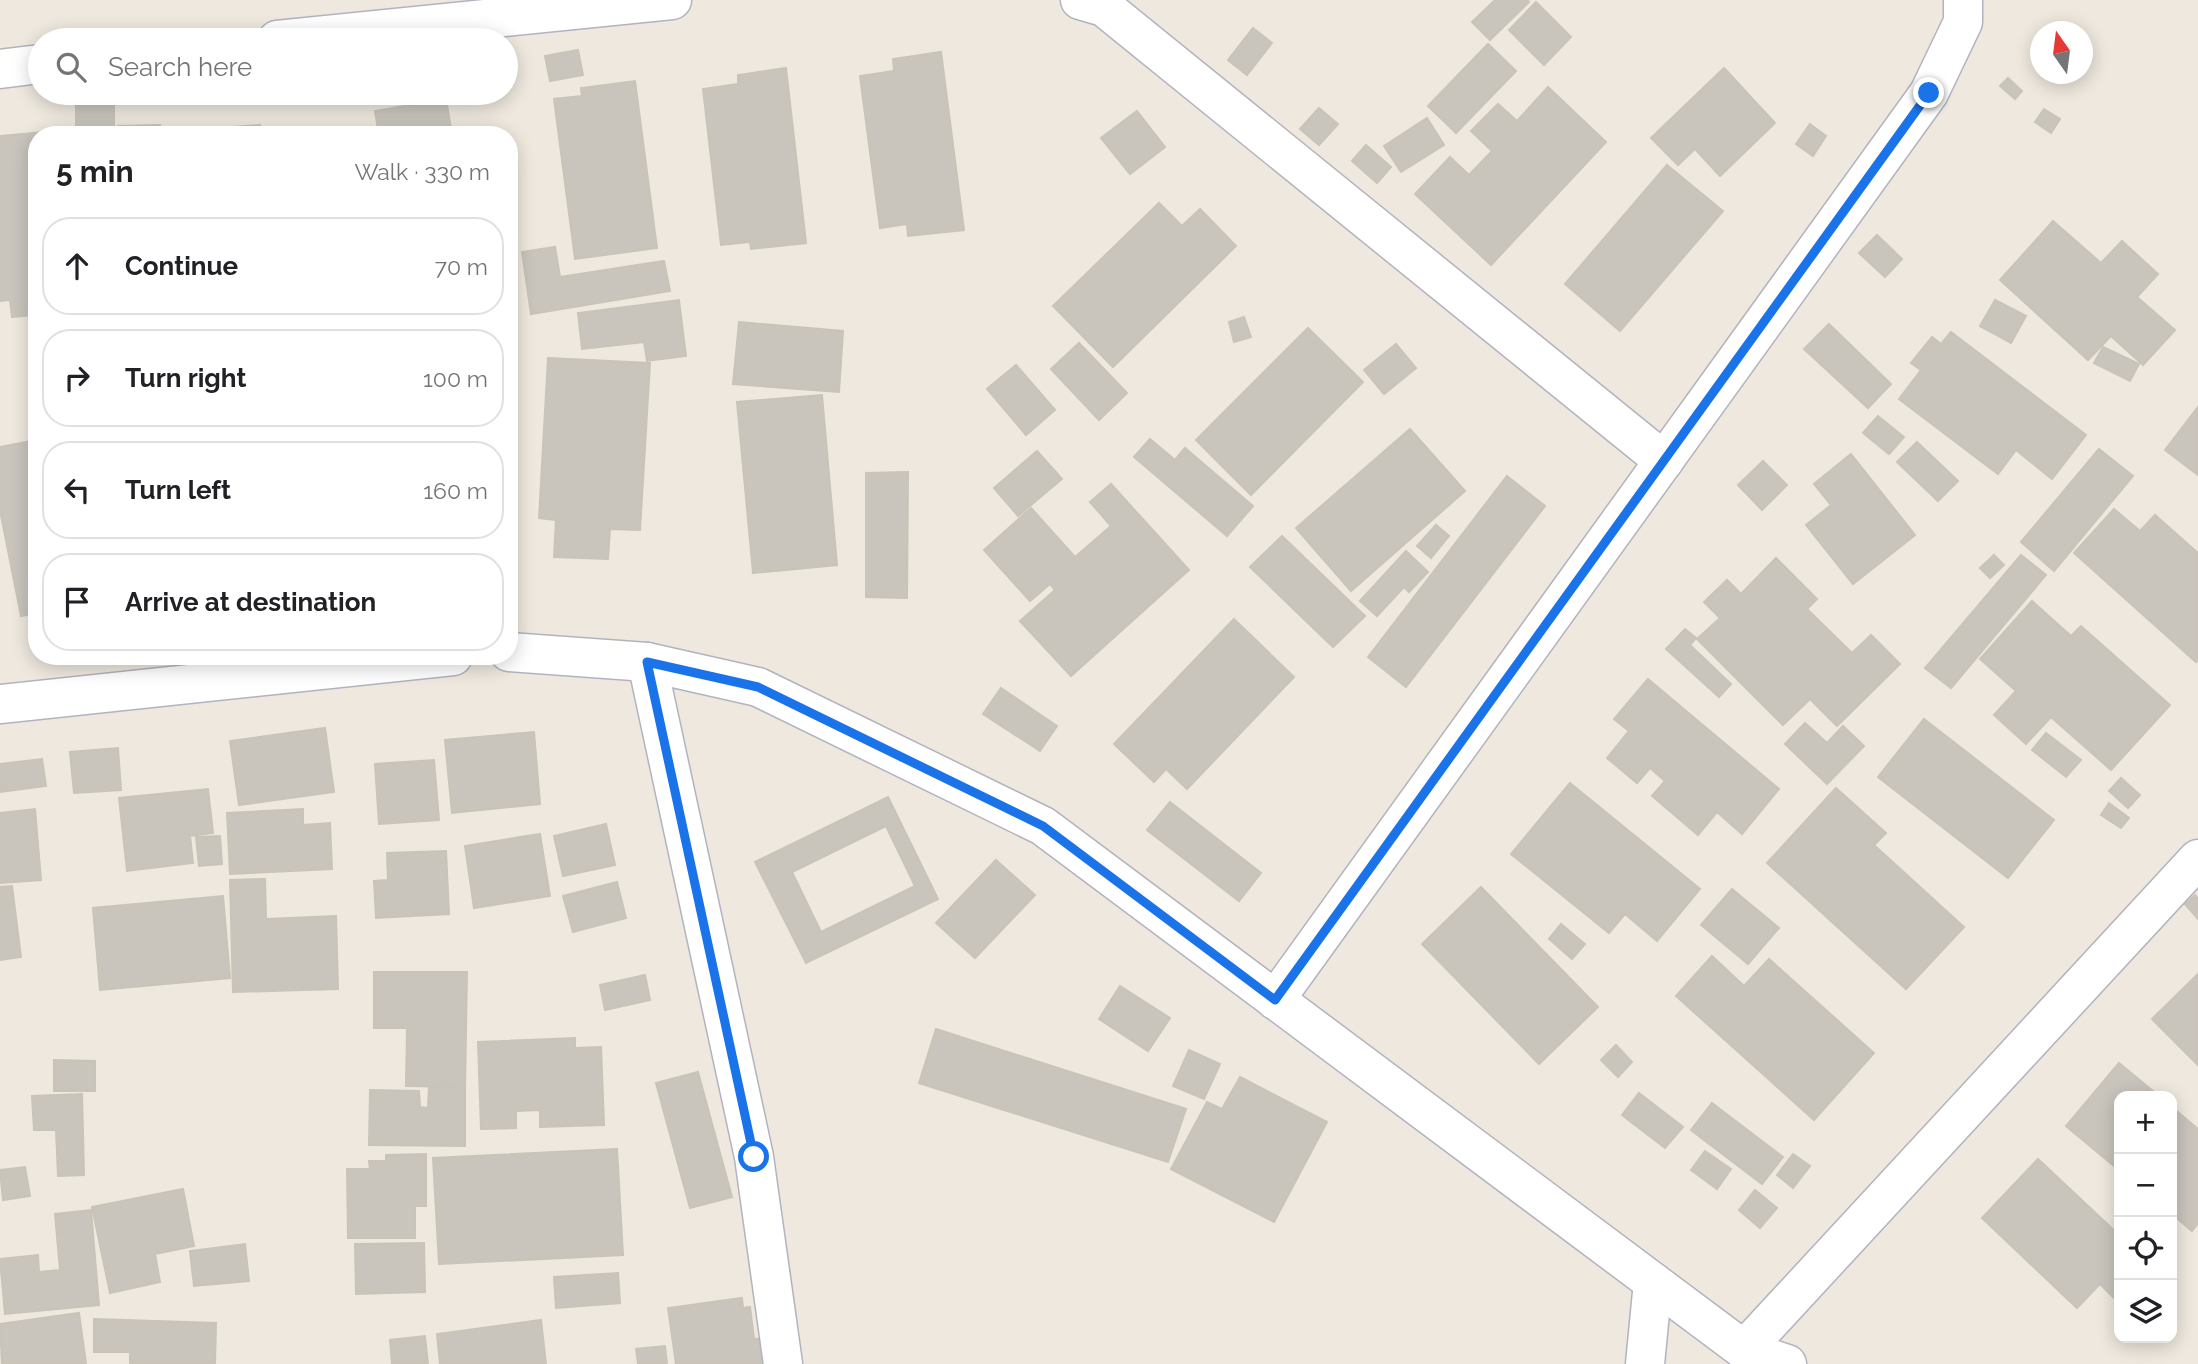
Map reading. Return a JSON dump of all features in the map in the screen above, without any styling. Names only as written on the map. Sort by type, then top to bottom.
[{"type":"street","points":[[396,28],[672,0]]},
{"type":"street","points":[[1080,0],[1104,7],[1664,461]]},
{"type":"street","points":[[1275,1000],[1929,93],[1964,22],[1963,0]]},
{"type":"street","points":[[0,69],[28,66]]},
{"type":"street","points":[[518,653],[647,662],[758,687],[1043,826],[1744,1350],[1787,1364]]},
{"type":"street","points":[[647,662],[754,1157],[783,1364]]},
{"type":"street","points":[[0,704],[368,665]]},
{"type":"street","points":[[1744,1350],[2198,859]]},
{"type":"street","points":[[1645,1364],[1653,1282]]},
{"type":"building","points":[[1495,0],[1529,2],[1490,40],[1472,22]]},
{"type":"building","points":[[1536,2],[1571,37],[1544,65],[1509,30]]},
{"type":"building","points":[[1253,28],[1272,43],[1247,75],[1228,60]]},
{"type":"building","points":[[1488,44],[1516,71],[1456,133],[1428,106]]},
{"type":"building","points":[[578,50],[583,75],[550,81],[545,56]]},
{"type":"building","points":[[941,52],[964,230],[908,236],[907,224],[880,228],[860,76],[894,71],[893,59]]},
{"type":"building","points":[[786,68],[806,243],[751,249],[750,242],[721,245],[703,89],[738,84],[738,75]]},
{"type":"building","points":[[1724,68],[1775,123],[1720,176],[1695,149],[1678,165],[1651,138]]},
{"type":"building","points":[[2008,78],[2022,91],[2015,99],[2000,86]]},
{"type":"building","points":[[635,81],[657,248],[575,259],[554,99],[582,96],[581,88]]},
{"type":"building","points":[[1548,87],[1606,142],[1491,265],[1415,194],[1450,157],[1469,175],[1492,151],[1471,131],[1498,104],[1517,121]]},
{"type":"building","points":[[76,105],[114,105],[114,126],[76,126]]},
{"type":"building","points":[[410,105],[447,105],[450,126],[378,126],[375,111]]},
{"type":"building","points":[[1319,108],[1338,124],[1319,145],[1300,129]]},
{"type":"building","points":[[2044,109],[2060,119],[2051,133],[2035,122]]},
{"type":"building","points":[[1137,111],[1165,147],[1130,174],[1101,138]]},
{"type":"building","points":[[1427,118],[1444,145],[1401,172],[1384,146]]},
{"type":"building","points":[[1810,124],[1826,136],[1813,156],[1796,144]]},
{"type":"building","points":[[28,133],[28,316],[12,317],[10,300],[0,301],[0,136]]},
{"type":"building","points":[[1366,145],[1391,167],[1377,183],[1352,161]]},
{"type":"building","points":[[1667,165],[1723,211],[1620,331],[1565,284]]},
{"type":"building","points":[[1159,203],[1182,226],[1200,209],[1236,246],[1113,367],[1053,306]]},
{"type":"building","points":[[2053,221],[2101,263],[2122,241],[2158,274],[2137,297],[2175,330],[2143,365],[2111,336],[2088,360],[2000,280]]},
{"type":"building","points":[[1877,235],[1902,259],[1885,277],[1859,253]]},
{"type":"building","points":[[555,247],[560,277],[664,261],[670,291],[531,314],[522,252]]},
{"type":"building","points":[[679,300],[686,356],[647,361],[644,342],[582,349],[578,313]]},
{"type":"building","points":[[1995,300],[2026,316],[2011,343],[1980,326]]},
{"type":"building","points":[[1244,317],[1251,337],[1234,342],[1229,322]]},
{"type":"building","points":[[739,322],[843,331],[839,392],[733,384]]},
{"type":"building","points":[[1829,324],[1891,384],[1868,408],[1804,349]]},
{"type":"building","points":[[1308,328],[1363,382],[1251,495],[1196,440]]},
{"type":"building","points":[[1951,332],[2086,435],[2052,479],[2016,450],[1998,474],[1899,399],[1921,370],[1911,363],[1932,337],[1941,344]]},
{"type":"building","points":[[1079,343],[1127,393],[1099,420],[1051,369]]},
{"type":"building","points":[[1396,344],[1416,368],[1384,394],[1364,370]]},
{"type":"building","points":[[2103,347],[2139,364],[2130,381],[2094,363]]},
{"type":"building","points":[[548,358],[650,363],[640,530],[610,529],[608,559],[554,557],[556,520],[539,518]]},
{"type":"building","points":[[1016,365],[1055,410],[1026,435],[987,389]]},
{"type":"building","points":[[822,395],[837,565],[753,573],[737,402]]},
{"type":"building","points":[[2198,407],[2198,475],[2165,450]]},
{"type":"building","points":[[1878,416],[1904,437],[1889,454],[1863,433]]},
{"type":"building","points":[[1410,429],[1465,491],[1351,591],[1296,528]]},
{"type":"building","points":[[1150,439],[1175,460],[1185,448],[1253,506],[1227,536],[1134,457]]},
{"type":"building","points":[[28,442],[28,615],[21,616],[0,510],[0,447]]},
{"type":"building","points":[[1917,442],[1958,481],[1938,501],[1897,462]]},
{"type":"building","points":[[2099,449],[2133,476],[2054,571],[2021,542]]},
{"type":"building","points":[[1037,451],[1062,479],[1018,516],[994,488]]},
{"type":"building","points":[[1851,454],[1915,535],[1853,584],[1806,525],[1831,505],[1814,484]]},
{"type":"building","points":[[1763,461],[1787,485],[1762,510],[1738,485]]},
{"type":"building","points":[[908,472],[907,598],[866,597],[866,473]]},
{"type":"building","points":[[1507,476],[1545,506],[1406,687],[1368,657]]},
{"type":"building","points":[[1111,484],[1189,570],[1071,676],[1020,621],[1055,590],[1050,584],[1030,601],[984,550],[1031,508],[1075,557],[1111,526],[1090,502]]},
{"type":"building","points":[[2114,509],[2140,531],[2155,515],[2198,553],[2196,662],[2074,553]]},
{"type":"building","points":[[1436,525],[1449,536],[1431,558],[1417,546]]},
{"type":"building","points":[[1282,536],[1365,616],[1333,647],[1250,567]]},
{"type":"building","points":[[1406,551],[1428,572],[1409,592],[1404,587],[1377,616],[1360,601]]},
{"type":"building","points":[[1994,555],[2004,565],[1990,578],[1980,568]]},
{"type":"building","points":[[2021,555],[2046,575],[1951,688],[1925,668]]},
{"type":"building","points":[[1776,558],[1817,599],[1807,609],[1852,653],[1871,635],[1900,664],[1837,726],[1810,699],[1783,725],[1697,639],[1720,618],[1704,602],[1727,580],[1741,594]]},
{"type":"building","points":[[2032,601],[2071,636],[2081,626],[2170,705],[2111,770],[2051,717],[2026,744],[1994,715],[2016,691],[1980,659]]},
{"type":"building","points":[[1234,619],[1294,677],[1187,789],[1166,769],[1154,782],[1114,744]]},
{"type":"building","points":[[1685,629],[1696,638],[1690,645],[1731,684],[1719,697],[1666,649]]},
{"type":"building","points":[[1648,679],[1779,789],[1742,834],[1717,812],[1698,835],[1652,796],[1665,781],[1650,768],[1637,783],[1607,758],[1629,731],[1614,719]]},
{"type":"building","points":[[1001,688],[1057,726],[1040,751],[983,714]]},
{"type":"building","points":[[1924,719],[2054,820],[2008,878],[1878,777]]},
{"type":"building","points":[[1805,723],[1827,743],[1843,726],[1864,746],[1827,784],[1785,744]]},
{"type":"building","points":[[325,728],[334,792],[239,805],[230,741]]},
{"type":"building","points":[[534,732],[540,804],[452,813],[445,740]]},
{"type":"building","points":[[2046,733],[2081,760],[2066,777],[2032,750]]},
{"type":"building","points":[[118,748],[121,790],[74,793],[70,752]]},
{"type":"building","points":[[42,759],[46,786],[0,792],[0,764]]},
{"type":"building","points":[[434,760],[439,820],[379,824],[375,764]]},
{"type":"building","points":[[2121,778],[2140,795],[2128,808],[2109,791]]},
{"type":"building","points":[[1570,783],[1700,889],[1657,941],[1625,914],[1609,933],[1511,854]]},
{"type":"building","points":[[1836,788],[1886,833],[1874,845],[1964,927],[1906,989],[1767,863]]},
{"type":"building","points":[[208,789],[213,833],[190,836],[193,863],[127,871],[119,798]]},
{"type":"building","points":[[888,797],[938,899],[806,963],[755,862]],"holes":[[[886,826],[915,886],[821,932],[792,872]]]},
{"type":"building","points":[[1170,802],[1261,873],[1239,901],[1147,830]]},
{"type":"building","points":[[2109,803],[2129,818],[2121,828],[2101,815]]},
{"type":"building","points":[[35,809],[41,880],[0,883],[0,813]]},
{"type":"building","points":[[303,809],[303,825],[330,823],[332,869],[230,874],[227,813]]},
{"type":"building","points":[[606,824],[615,865],[563,876],[554,836]]},
{"type":"building","points":[[540,834],[550,896],[474,908],[465,846]]},
{"type":"building","points":[[220,836],[222,864],[199,866],[196,837]]},
{"type":"building","points":[[446,851],[449,914],[376,918],[374,881],[388,880],[387,853]]},
{"type":"building","points":[[996,860],[1035,895],[975,958],[936,923]]},
{"type":"building","points":[[265,879],[266,919],[336,916],[338,989],[233,992],[230,880]]},
{"type":"building","points":[[617,882],[626,918],[573,932],[563,896]]},
{"type":"building","points":[[12,886],[21,957],[0,960],[0,887]]},
{"type":"building","points":[[1481,887],[1598,1007],[1539,1064],[1422,944]]},
{"type":"building","points":[[1732,889],[1779,928],[1748,964],[1701,925]]},
{"type":"building","points":[[2195,895],[2198,899],[2198,919],[2185,904]]},
{"type":"building","points":[[223,896],[230,978],[100,990],[93,908]]},
{"type":"building","points":[[1561,924],[1585,944],[1572,959],[1549,939]]},
{"type":"building","points":[[1712,956],[1744,986],[1769,959],[1874,1053],[1814,1120],[1676,996]]},
{"type":"building","points":[[374,972],[467,972],[466,1028],[374,1028]]},
{"type":"building","points":[[2198,974],[2198,1065],[2152,1019]]},
{"type":"building","points":[[645,975],[650,1000],[605,1010],[600,985]]},
{"type":"building","points":[[1120,986],[1170,1018],[1148,1051],[1099,1019]]},
{"type":"building","points":[[407,1028],[466,1028],[465,1087],[406,1086]]},
{"type":"building","points":[[936,1029],[1186,1109],[1168,1162],[919,1083]]},
{"type":"building","points":[[575,1038],[575,1048],[601,1047],[604,1125],[540,1127],[540,1110],[516,1111],[516,1128],[481,1129],[478,1042]]},
{"type":"building","points":[[1616,1045],[1632,1062],[1618,1077],[1601,1060]]},
{"type":"building","points":[[1189,1050],[1220,1064],[1204,1099],[1173,1086]]},
{"type":"building","points":[[54,1060],[95,1061],[95,1091],[54,1091]]},
{"type":"building","points":[[2119,1063],[2153,1091],[2114,1091],[2114,1166],[2066,1126]]},
{"type":"building","points":[[698,1072],[732,1197],[690,1208],[656,1083]]},
{"type":"building","points":[[1240,1077],[1327,1122],[1274,1222],[1171,1169],[1207,1102],[1222,1109]]},
{"type":"building","points":[[429,1086],[465,1087],[465,1146],[369,1145],[370,1090],[419,1091],[420,1107],[428,1108]]},
{"type":"building","points":[[1639,1093],[1683,1127],[1665,1148],[1622,1115]]},
{"type":"building","points":[[82,1094],[84,1175],[58,1176],[56,1130],[34,1130],[32,1096]]},
{"type":"building","points":[[1712,1103],[1783,1157],[1762,1184],[1691,1130]]},
{"type":"building","points":[[2177,1111],[2198,1129],[2198,1223],[2192,1231],[2177,1218]]},
{"type":"building","points":[[617,1149],[623,1255],[439,1264],[433,1158]]},
{"type":"building","points":[[1705,1151],[1731,1169],[1717,1189],[1691,1170]]},
{"type":"building","points":[[426,1154],[426,1206],[415,1206],[415,1238],[348,1238],[347,1169],[370,1169],[369,1161],[386,1161],[386,1155]]},
{"type":"building","points":[[1793,1154],[1810,1166],[1793,1188],[1777,1175]]},
{"type":"building","points":[[2038,1159],[2114,1230],[2114,1298],[2100,1284],[2077,1308],[1982,1218]]},
{"type":"building","points":[[25,1167],[30,1196],[3,1200],[0,1170]]},
{"type":"building","points":[[183,1189],[194,1246],[155,1254],[160,1282],[110,1293],[92,1207]]},
{"type":"building","points":[[1755,1190],[1777,1208],[1760,1228],[1739,1210]]},
{"type":"building","points":[[91,1210],[99,1305],[5,1314],[0,1259],[38,1255],[39,1272],[60,1270],[55,1214]]},
{"type":"building","points":[[424,1243],[425,1292],[356,1294],[355,1244]]},
{"type":"building","points":[[245,1244],[249,1281],[194,1286],[190,1251]]},
{"type":"building","points":[[618,1273],[620,1303],[556,1308],[554,1277]]},
{"type":"building","points":[[742,1298],[743,1308],[750,1307],[754,1339],[766,1338],[769,1364],[676,1364],[668,1308]]},
{"type":"building","points":[[79,1313],[86,1364],[2,1364],[0,1324]]},
{"type":"building","points":[[94,1319],[216,1323],[215,1364],[130,1364],[130,1352],[94,1352]]},
{"type":"building","points":[[541,1320],[546,1364],[440,1364],[437,1334]]},
{"type":"building","points":[[425,1336],[428,1364],[392,1364],[390,1340]]},
{"type":"building","points":[[665,1346],[667,1364],[638,1364],[636,1349]]},
{"type":"route","points":[[754,1157],[647,662],[758,687],[1043,826],[1275,1000],[1929,93]]}]
